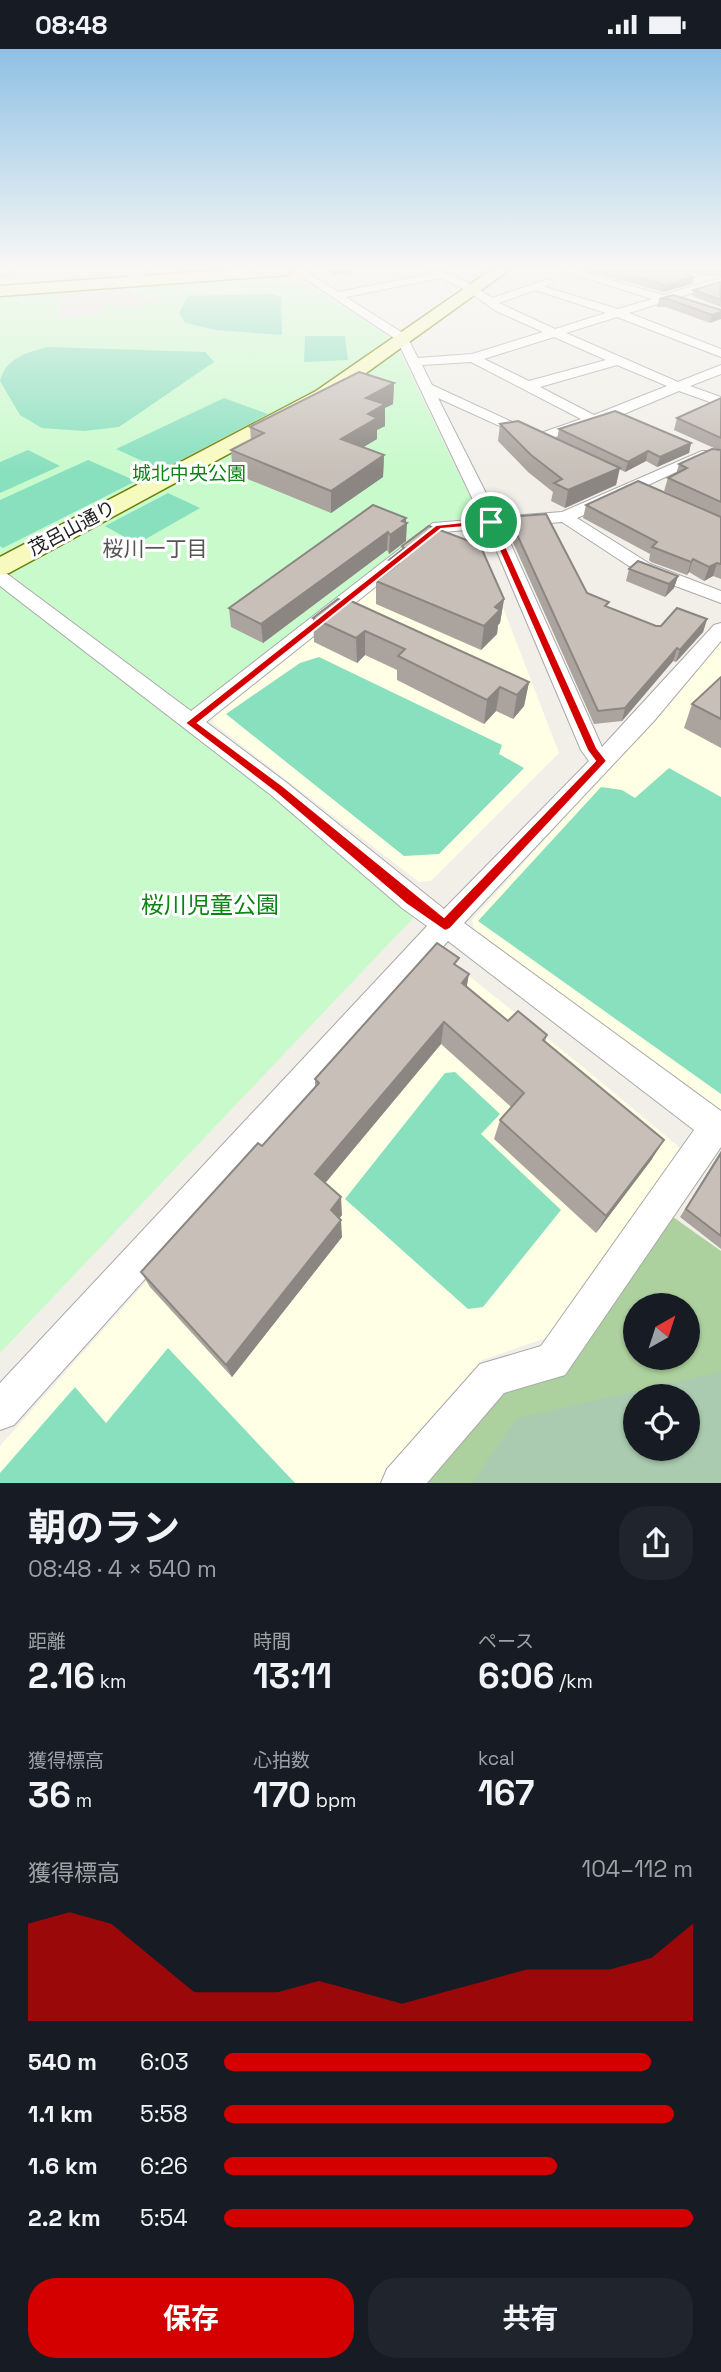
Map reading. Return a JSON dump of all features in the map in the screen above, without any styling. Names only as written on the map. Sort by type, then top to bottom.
[{"type":"street","points":[[415,362],[473,358],[540,337]]},
{"type":"street","points":[[567,337],[677,386],[721,402]]},
{"type":"street","points":[[679,337],[721,353]]},
{"type":"street","points":[[402,338],[491,522],[592,750],[601,761]]},
{"type":"street","name":"茂呂山通り","points":[[0,566],[323,395],[402,338]]},
{"type":"street","points":[[473,358],[593,420]]},
{"type":"street","points":[[528,386],[620,360]]},
{"type":"street","points":[[537,439],[614,413],[721,369]]},
{"type":"street","points":[[427,388],[561,451]]},
{"type":"street","points":[[614,413],[637,423]]},
{"type":"street","points":[[684,443],[715,456]]},
{"type":"street","points":[[191,723],[439,527],[565,517],[635,486],[715,456]]},
{"type":"street","points":[[610,474],[659,497]]},
{"type":"street","points":[[565,517],[644,568],[721,597]]},
{"type":"street","points":[[0,577],[279,789],[411,900],[718,1129],[552,1362],[493,1377],[401,1483]]},
{"type":"street","points":[[0,1411],[445,925],[646,716],[721,629]]},
{"type":"shaded area","points":[[436,538],[477,540],[559,753],[431,881],[419,882],[213,723],[214,716]]},
{"type":"shaded area","points":[[721,640],[721,1112],[474,929],[472,920],[659,713]]},
{"type":"shaded area","points":[[439,952],[680,1148],[549,1337],[482,1360],[394,1471],[388,1483],[0,1483],[0,1446]]},
{"type":"shaded area","points":[[721,1372],[721,1483],[472,1483],[517,1418],[623,1394],[623,1461],[700,1461],[700,1384],[668,1384]]},
{"type":"green space","name":"城北中央公園","points":[[0,337],[388,337],[400,352],[480,518],[437,521],[177,721],[268,791],[417,914],[0,1353]]},
{"type":"green space","points":[[305,337],[345,337],[348,360],[304,362]]},
{"type":"green space","points":[[47,347],[205,352],[214,362],[119,427],[84,431],[42,428],[20,415],[0,381],[12,362],[24,354]]},
{"type":"green space","points":[[224,398],[268,414],[162,470],[116,449]]},
{"type":"green space","points":[[28,450],[60,466],[0,493],[0,462]]},
{"type":"green space","points":[[88,460],[136,481],[3,548],[0,546],[0,500]]},
{"type":"green space","points":[[168,493],[200,508],[137,544],[105,526]]},
{"type":"green space","points":[[319,657],[502,745],[499,754],[524,768],[439,854],[404,856],[226,714],[300,663]]},
{"type":"green space","points":[[669,768],[721,797],[721,1094],[478,921],[601,787],[622,790],[635,798]]},
{"type":"green space","points":[[455,1072],[500,1114],[481,1134],[561,1210],[483,1307],[468,1309],[345,1199],[445,1073]]},
{"type":"green space","points":[[673,1217],[721,1251],[721,1483],[413,1483],[492,1388],[551,1369]]},
{"type":"green space","points":[[168,1348],[295,1483],[0,1483],[0,1473],[75,1387],[106,1423]]},
{"type":"building","points":[[359,372],[394,383],[366,398],[385,404],[368,414],[377,418],[341,439],[384,455],[331,491],[231,450],[264,433],[250,427]]},
{"type":"building","points":[[721,398],[721,438],[677,418]]},
{"type":"building","points":[[615,411],[691,443],[660,457],[648,451],[628,462],[559,429]]},
{"type":"building","points":[[518,421],[620,468],[568,490],[554,483],[562,479],[531,455],[500,424]]},
{"type":"building","points":[[712,449],[721,450],[721,502],[668,478],[687,468],[679,464]]},
{"type":"building","points":[[638,481],[721,517],[721,564],[709,567],[693,559],[691,562],[652,547],[657,542],[586,505]]},
{"type":"building","points":[[373,505],[406,518],[402,521],[407,523],[390,535],[388,532],[261,624],[229,608]]},
{"type":"building","points":[[546,514],[587,593],[609,602],[605,606],[656,626],[661,626],[677,608],[707,619],[680,650],[677,648],[625,708],[598,711],[509,517]]},
{"type":"building","points":[[429,526],[480,545],[504,599],[495,607],[500,610],[484,626],[376,581],[398,564],[389,560],[404,548],[402,546]]},
{"type":"building","points":[[638,561],[678,576],[669,584],[629,569]]},
{"type":"building","points":[[338,599],[348,603],[351,601],[529,682],[517,695],[500,687],[487,700],[398,656],[405,649],[365,631],[356,638],[313,618]]},
{"type":"building","points":[[721,677],[721,719],[692,704]]},
{"type":"building","points":[[437,943],[459,958],[454,964],[469,974],[462,983],[508,1021],[518,1011],[547,1035],[543,1040],[664,1140],[606,1216],[500,1120],[524,1093],[444,1022],[315,1174],[341,1197],[331,1210],[341,1220],[226,1365],[141,1272],[258,1143],[262,1146],[319,1083],[315,1079]]},
{"type":"building","points":[[721,1153],[721,1236],[686,1209]]},
{"type":"district","name":"桜川一丁目","points":[[155,548]]},
{"type":"route","points":[[491,522],[592,750],[601,761],[445,925],[411,900],[279,789],[191,723],[439,527],[445,524],[491,522]]},
{"type":"park label","name":"桜川児童公園","points":[[210,905]]}]
